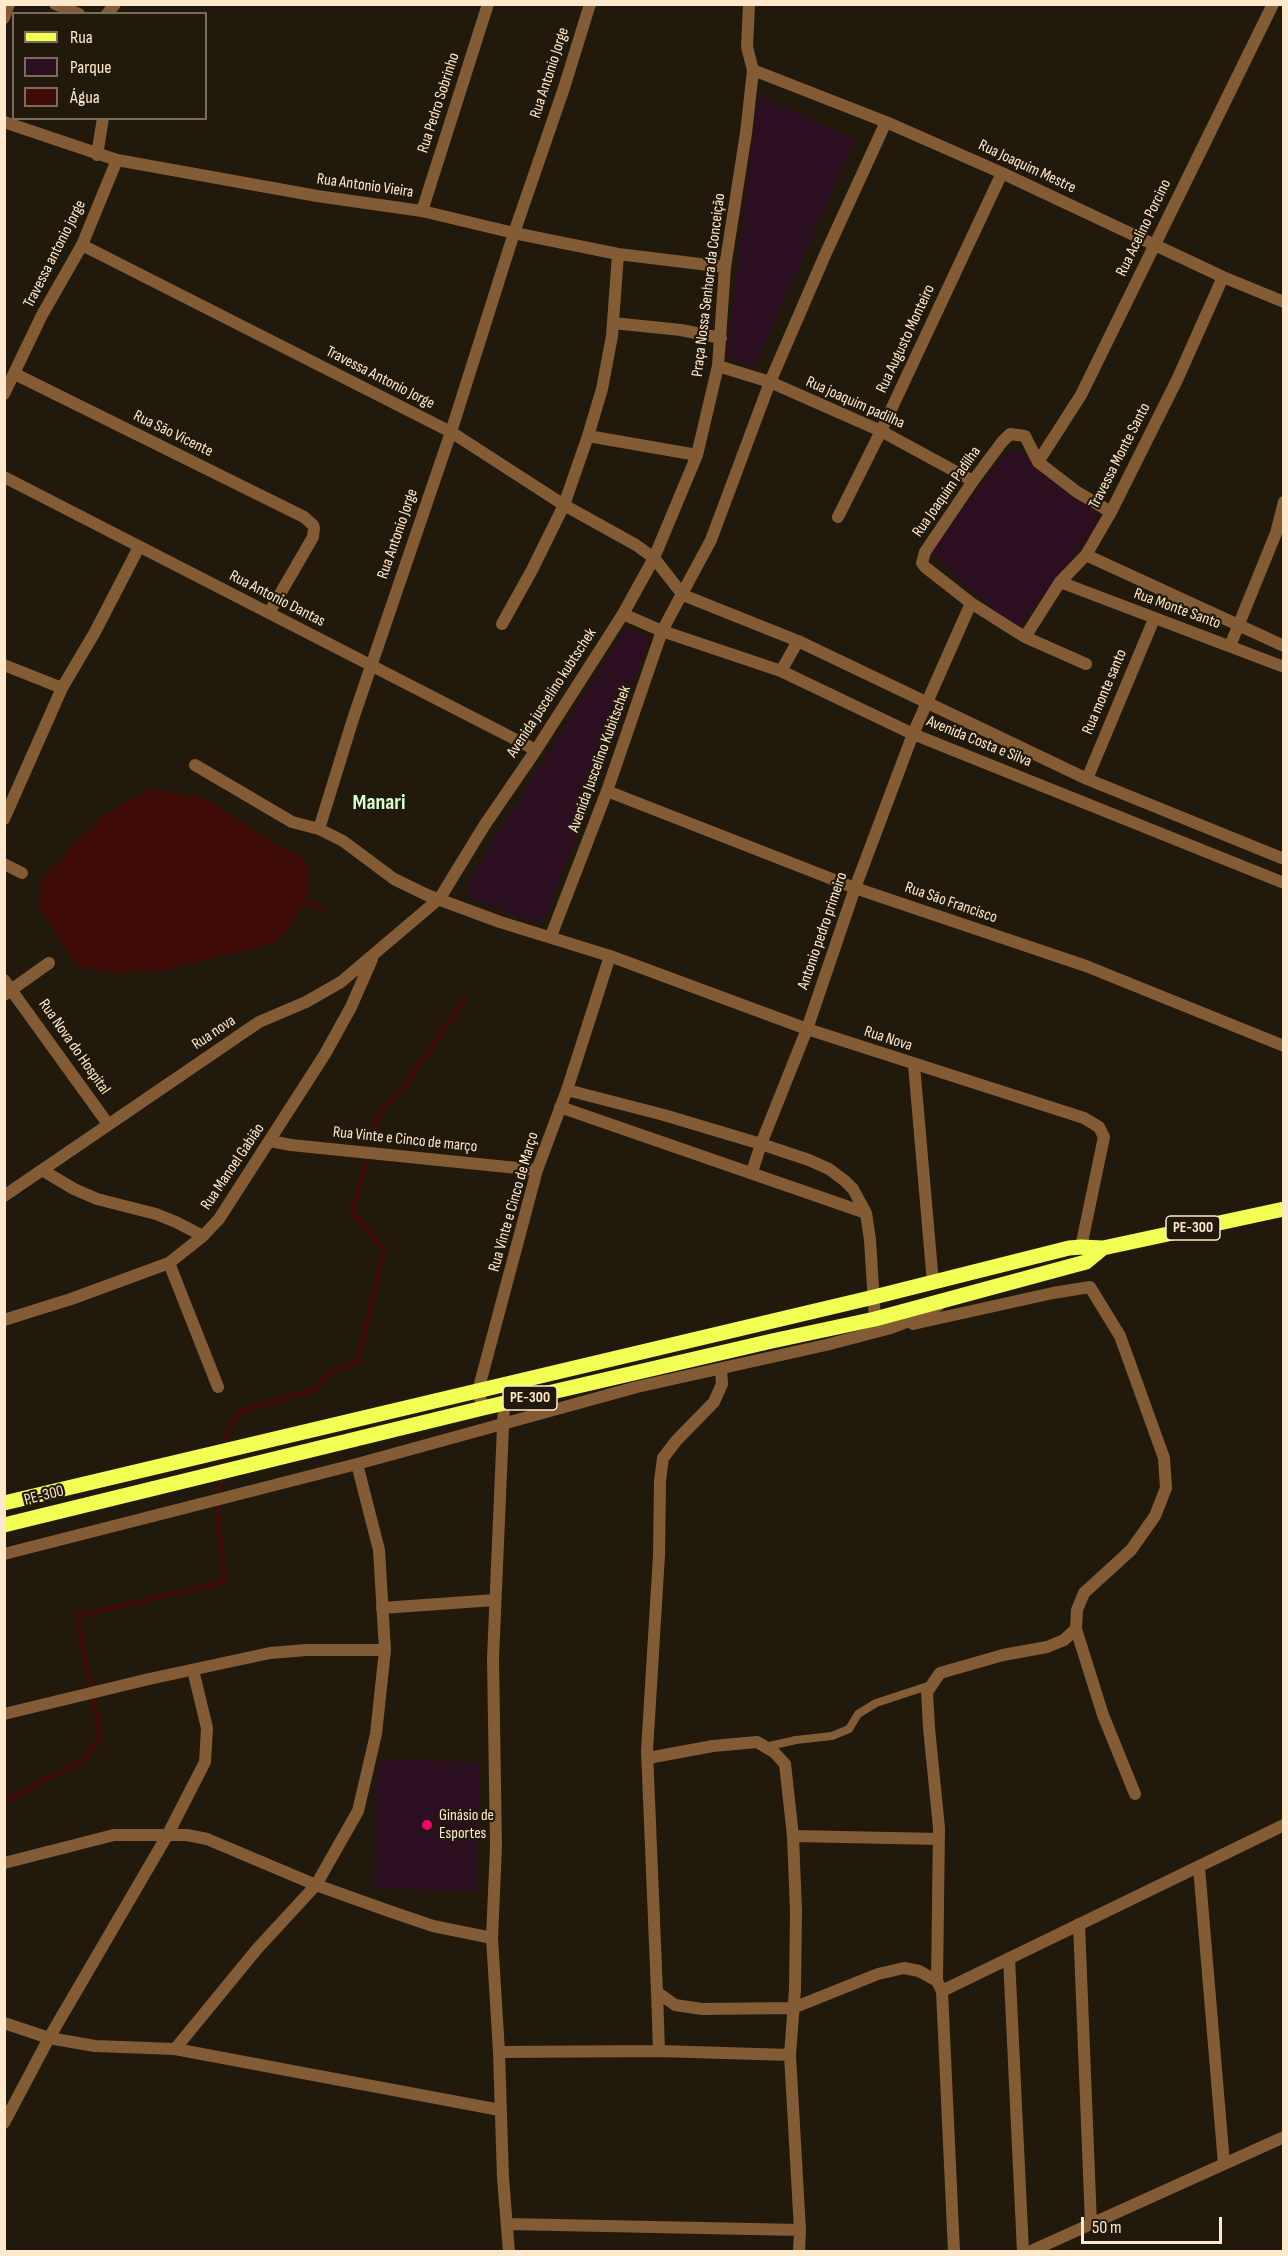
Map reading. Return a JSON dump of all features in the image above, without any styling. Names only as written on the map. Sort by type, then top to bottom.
[{"type":"main road","name":"PE-300","points":[[4,1503],[1081,1247],[1103,1248],[1284,1209]]},
{"type":"main road","name":"PE-300","points":[[4,1525],[483,1408],[772,1341],[875,1320],[1086,1262],[1103,1248]]},
{"type":"street","points":[[4,18],[9,4]]},
{"type":"street","points":[[55,4],[74,12]]},
{"type":"street","name":"Rua Pedro Sobrinho","points":[[422,211],[488,4]]},
{"type":"street","name":"Rua Antonio Jorge","points":[[319,829],[371,665],[451,432],[513,232],[564,88],[590,4]]},
{"type":"street","name":"Praça Nossa Senhora da Conceição","points":[[678,499],[696,455],[718,366],[722,338],[725,267],[746,133],[753,70],[746,32],[749,4]]},
{"type":"street","name":"Rua Acelino Porcino","points":[[1038,462],[1081,395],[1273,4]]},
{"type":"street","name":"Rua Joaquim Mestre","points":[[753,70],[886,122],[1002,173],[1223,277],[1284,302]]},
{"type":"street","points":[[97,155],[103,120]]},
{"type":"street","name":"Rua Antonio Vieira","points":[[4,122],[117,160],[317,196],[422,211],[618,254],[725,267]]},
{"type":"street","name":"Avenida Juscelino Kubitschek","points":[[551,936],[607,791],[662,632],[715,530],[770,382],[886,122]]},
{"type":"street","name":"Travessa antonio jorge","points":[[4,394],[42,315],[82,245],[117,160]]},
{"type":"street","name":"Rua Augusto Monteiro","points":[[838,518],[1002,173]]},
{"type":"street","name":"Travessa Antonio Jorge","points":[[82,245],[451,432],[564,505],[636,545],[654,558],[683,595]]},
{"type":"street","points":[[501,624],[532,570],[564,505],[603,389],[614,323],[618,254]]},
{"type":"street","name":"Travessa Monte Santo","points":[[1025,637],[1045,602],[1060,582],[1086,555],[1111,512],[1177,380],[1223,277]]},
{"type":"street","points":[[614,323],[681,330],[722,338]]},
{"type":"street","name":"Rua joaquim padilha","points":[[718,366],[770,382],[881,431],[973,481]]},
{"type":"street","name":"Rua São Vicente","points":[[15,374],[304,517],[315,528],[313,537],[269,614]]},
{"type":"street","name":"Rua Joaquim Padilha","points":[[971,603],[925,567],[922,563],[925,552],[973,481],[1010,434],[1025,436],[1038,462]]},
{"type":"street","points":[[588,436],[696,455]]},
{"type":"street","points":[[1038,462],[1077,492],[1111,512]]},
{"type":"street","name":"Rua Antonio Dantas","points":[[4,477],[536,750]]},
{"type":"street","name":"Avenida juscelino kubtschek","points":[[440,898],[484,826],[536,750],[622,614],[654,558],[678,499]]},
{"type":"street","points":[[1230,646],[1276,533],[1284,502]]},
{"type":"street","points":[[4,819],[63,688],[139,547]]},
{"type":"street","name":"Rua Monte Santo","points":[[1086,555],[1284,646]]},
{"type":"street","name":"Rua Monte Santo","points":[[1060,582],[1284,666]]},
{"type":"street","name":"Avenida Costa e Silva","points":[[683,595],[798,641],[1087,779],[1284,858]]},
{"type":"street","points":[[971,603],[1025,637],[1086,664]]},
{"type":"street","name":"Antonio pedro primeiro","points":[[752,1172],[807,1029],[855,888],[913,734],[971,603]]},
{"type":"street","name":"Avenida Costa e Silva","points":[[622,614],[662,632],[782,672],[913,734],[1284,884]]},
{"type":"street","name":"Rua monte santo","points":[[1087,779],[1154,619]]},
{"type":"street","points":[[782,672],[798,641]]},
{"type":"street","points":[[4,665],[63,688]]},
{"type":"street","points":[[195,765],[292,822],[319,829],[343,841],[394,879],[427,895],[500,922],[551,936]]},
{"type":"street","name":"Rua São Francisco","points":[[607,791],[855,888],[1086,966],[1284,1046]]},
{"type":"street","points":[[4,864],[22,873]]},
{"type":"street","name":"Rua nova","points":[[4,1196],[259,1022],[306,1002],[341,982],[440,898]]},
{"type":"street","name":"Rua Nova","points":[[551,936],[807,1029],[1084,1118],[1099,1127],[1104,1137],[1081,1247]]},
{"type":"street","name":"Rua Manoel Gabião","points":[[5,1320],[71,1299],[169,1263],[203,1236],[219,1219],[339,1030],[374,955]]},
{"type":"street","name":"Rua Vinte e Cinco de Março","points":[[478,1391],[537,1170],[567,1090],[610,956]]},
{"type":"street","points":[[8,993],[49,963]]},
{"type":"street","name":"Rua Nova do Hospital","points":[[4,980],[8,993],[108,1124]]},
{"type":"street","points":[[914,1065],[933,1282]]},
{"type":"street","points":[[567,1090],[664,1115],[761,1144],[829,1169],[853,1189],[866,1213],[875,1320]]},
{"type":"street","points":[[560,1107],[866,1213]]},
{"type":"street","name":"Rua Vinte e Cinco de março","points":[[270,1141],[537,1170]]},
{"type":"street","points":[[42,1170],[74,1189],[97,1199],[156,1214],[203,1236]]},
{"type":"street","points":[[169,1263],[218,1387]]},
{"type":"street","points":[[4,1554],[357,1464],[638,1387],[891,1328],[1090,1287],[1120,1336],[1164,1458],[1166,1488],[1155,1516],[1131,1550],[1084,1593],[1077,1610],[1076,1629],[1103,1715],[1135,1794]]},
{"type":"street","points":[[891,1328],[917,1318],[948,1300]]},
{"type":"street","points":[[659,2051],[648,1758],[660,1481],[663,1458],[676,1441],[714,1402],[722,1384],[721,1369]]},
{"type":"street","points":[[478,1391],[483,1408]]},
{"type":"street","points":[[504,1404],[493,1658],[496,1847],[492,1938],[509,2252]]},
{"type":"street","points":[[175,2049],[257,1949],[316,1885],[358,1811],[376,1734],[385,1650],[379,1550],[357,1464]]},
{"type":"street","points":[[382,1608],[495,1600]]},
{"type":"street","points":[[954,2252],[939,1986],[939,1839],[927,1692],[940,1673],[1003,1655],[1047,1647],[1064,1640],[1076,1629]]},
{"type":"street","points":[[4,1714],[149,1678],[270,1653],[385,1650]]},
{"type":"street","points":[[4,2123],[49,2038],[168,1834],[205,1762],[208,1746],[207,1728],[193,1670]]},
{"type":"street","points":[[648,1758],[713,1746],[757,1742],[774,1752],[784,1764],[793,1836],[796,1911],[790,2055],[800,2230],[799,2252]]},
{"type":"street","points":[[939,1986],[1009,1958],[1284,1825]]},
{"type":"street","points":[[4,1863],[114,1835],[168,1834],[207,1839],[316,1885],[433,1926],[492,1938]]},
{"type":"street","points":[[793,1836],[939,1839]]},
{"type":"street","points":[[1199,1867],[1224,2164]]},
{"type":"street","points":[[1079,1924],[1091,2224]]},
{"type":"street","points":[[1009,1958],[1023,2252]]},
{"type":"street","points":[[657,1992],[675,2005],[702,2009],[793,2007],[878,1974],[904,1968],[919,1971],[939,1986]]},
{"type":"street","points":[[4,2023],[49,2038],[95,2046],[175,2049],[500,2110]]},
{"type":"street","points":[[499,2052],[659,2051],[790,2055]]},
{"type":"street","points":[[1029,2252],[1284,2137]]},
{"type":"street","points":[[507,2224],[800,2230]]},
{"type":"lane","points":[[765,1747],[796,1740],[832,1736],[849,1729],[858,1714],[876,1703],[931,1685]]},
{"type":"green space","points":[[758,95],[855,140],[754,368],[726,356]]},
{"type":"green space","points":[[1009,451],[1019,451],[1097,513],[1098,519],[1095,528],[1021,625],[1016,628],[971,591],[934,554],[934,547]]},
{"type":"green space","points":[[625,628],[639,631],[649,641],[547,914],[542,920],[531,921],[474,899],[467,892],[467,884]]},
{"type":"green space","name":"Ginásio de Esportes","points":[[377,1760],[480,1762],[477,1891],[374,1888]]},
{"type":"water","points":[[151,788],[207,799],[280,847],[301,856],[307,867],[309,890],[305,902],[285,933],[275,943],[160,971],[114,973],[77,967],[39,906],[41,881],[106,813]]},
{"type":"waterway","points":[[305,902],[324,909]]},
{"type":"waterway","points":[[369,1139],[383,1109],[403,1088],[464,1000]]},
{"type":"waterway","points":[[4,1802],[81,1761],[101,1738],[77,1616],[225,1582],[217,1512],[226,1434],[240,1411],[316,1389],[328,1374],[358,1361],[384,1249],[352,1214],[366,1163]]},
{"type":"place","name":"Ginásio de Esportes","points":[[427,1825]]},
{"type":"district","name":"Manari","points":[[379,803]]}]
